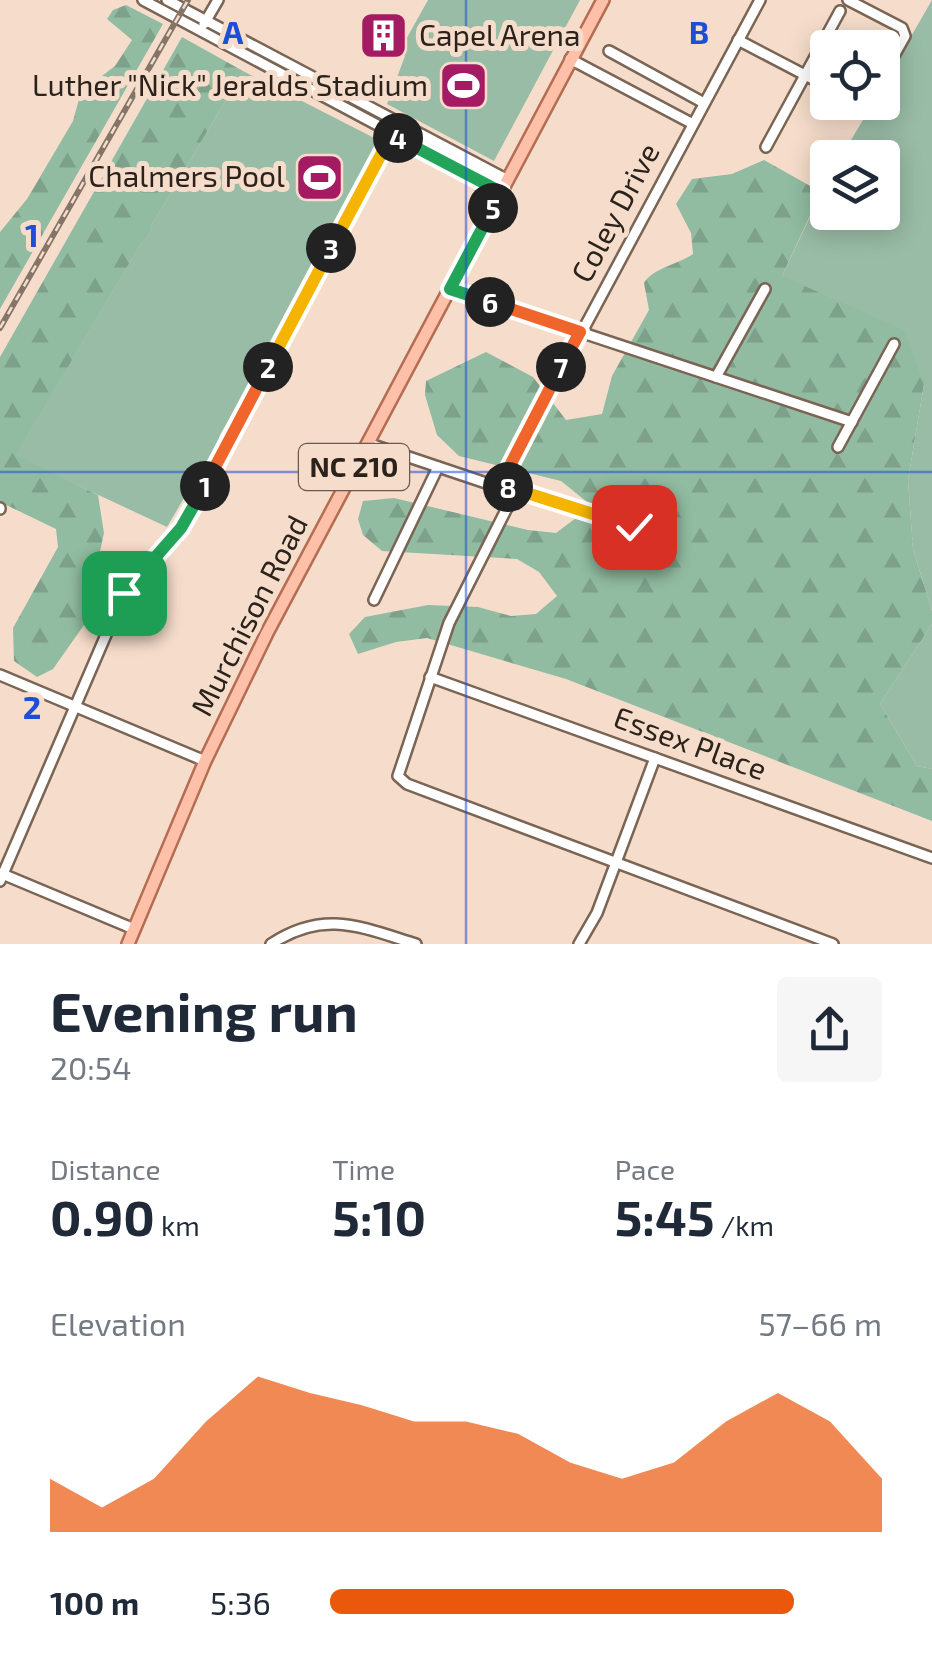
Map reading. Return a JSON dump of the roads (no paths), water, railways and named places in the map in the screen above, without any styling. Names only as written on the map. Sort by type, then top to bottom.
[{"type":"main road","name":"Murchison Road","points":[[128,944],[205,761],[267,632],[603,0]]},
{"type":"street","points":[[142,0],[392,134],[504,186]]},
{"type":"street","points":[[167,0],[399,122],[504,186]]},
{"type":"street","points":[[200,30],[218,0]]},
{"type":"street","name":"Coley Drive","points":[[616,862],[402,781],[399,770],[449,623],[512,498],[503,479],[760,0]]},
{"type":"street","points":[[848,0],[902,28],[904,36],[900,43]]},
{"type":"street","points":[[766,147],[840,11]]},
{"type":"street","points":[[738,40],[810,76]]},
{"type":"street","points":[[608,51],[704,103]]},
{"type":"street","points":[[570,59],[693,124]]},
{"type":"street","points":[[134,930],[1,876],[124,593],[166,548],[191,512],[399,122]]},
{"type":"street","points":[[450,289],[852,422]]},
{"type":"street","points":[[716,376],[765,289]]},
{"type":"street","points":[[838,447],[894,344]]},
{"type":"street","points":[[367,443],[634,527]]},
{"type":"street","points":[[374,600],[438,467]]},
{"type":"street","points":[[0,675],[205,761]]},
{"type":"street","name":"Essex Place","points":[[430,677],[932,858]]},
{"type":"street","points":[[579,944],[597,913],[655,758]]},
{"type":"street","points":[[616,862],[833,944]]},
{"type":"street","points":[[271,944],[298,929],[328,922],[352,924],[416,944]]},
{"type":"railway","points":[[0,328],[188,0]]},
{"type":"place","name":"Capel Arena","points":[[384,36]]},
{"type":"place","name":"Luther \"Nick\" Jeralds Stadium","points":[[463,86]]},
{"type":"place","name":"Chalmers Pool","points":[[320,177]]}]
